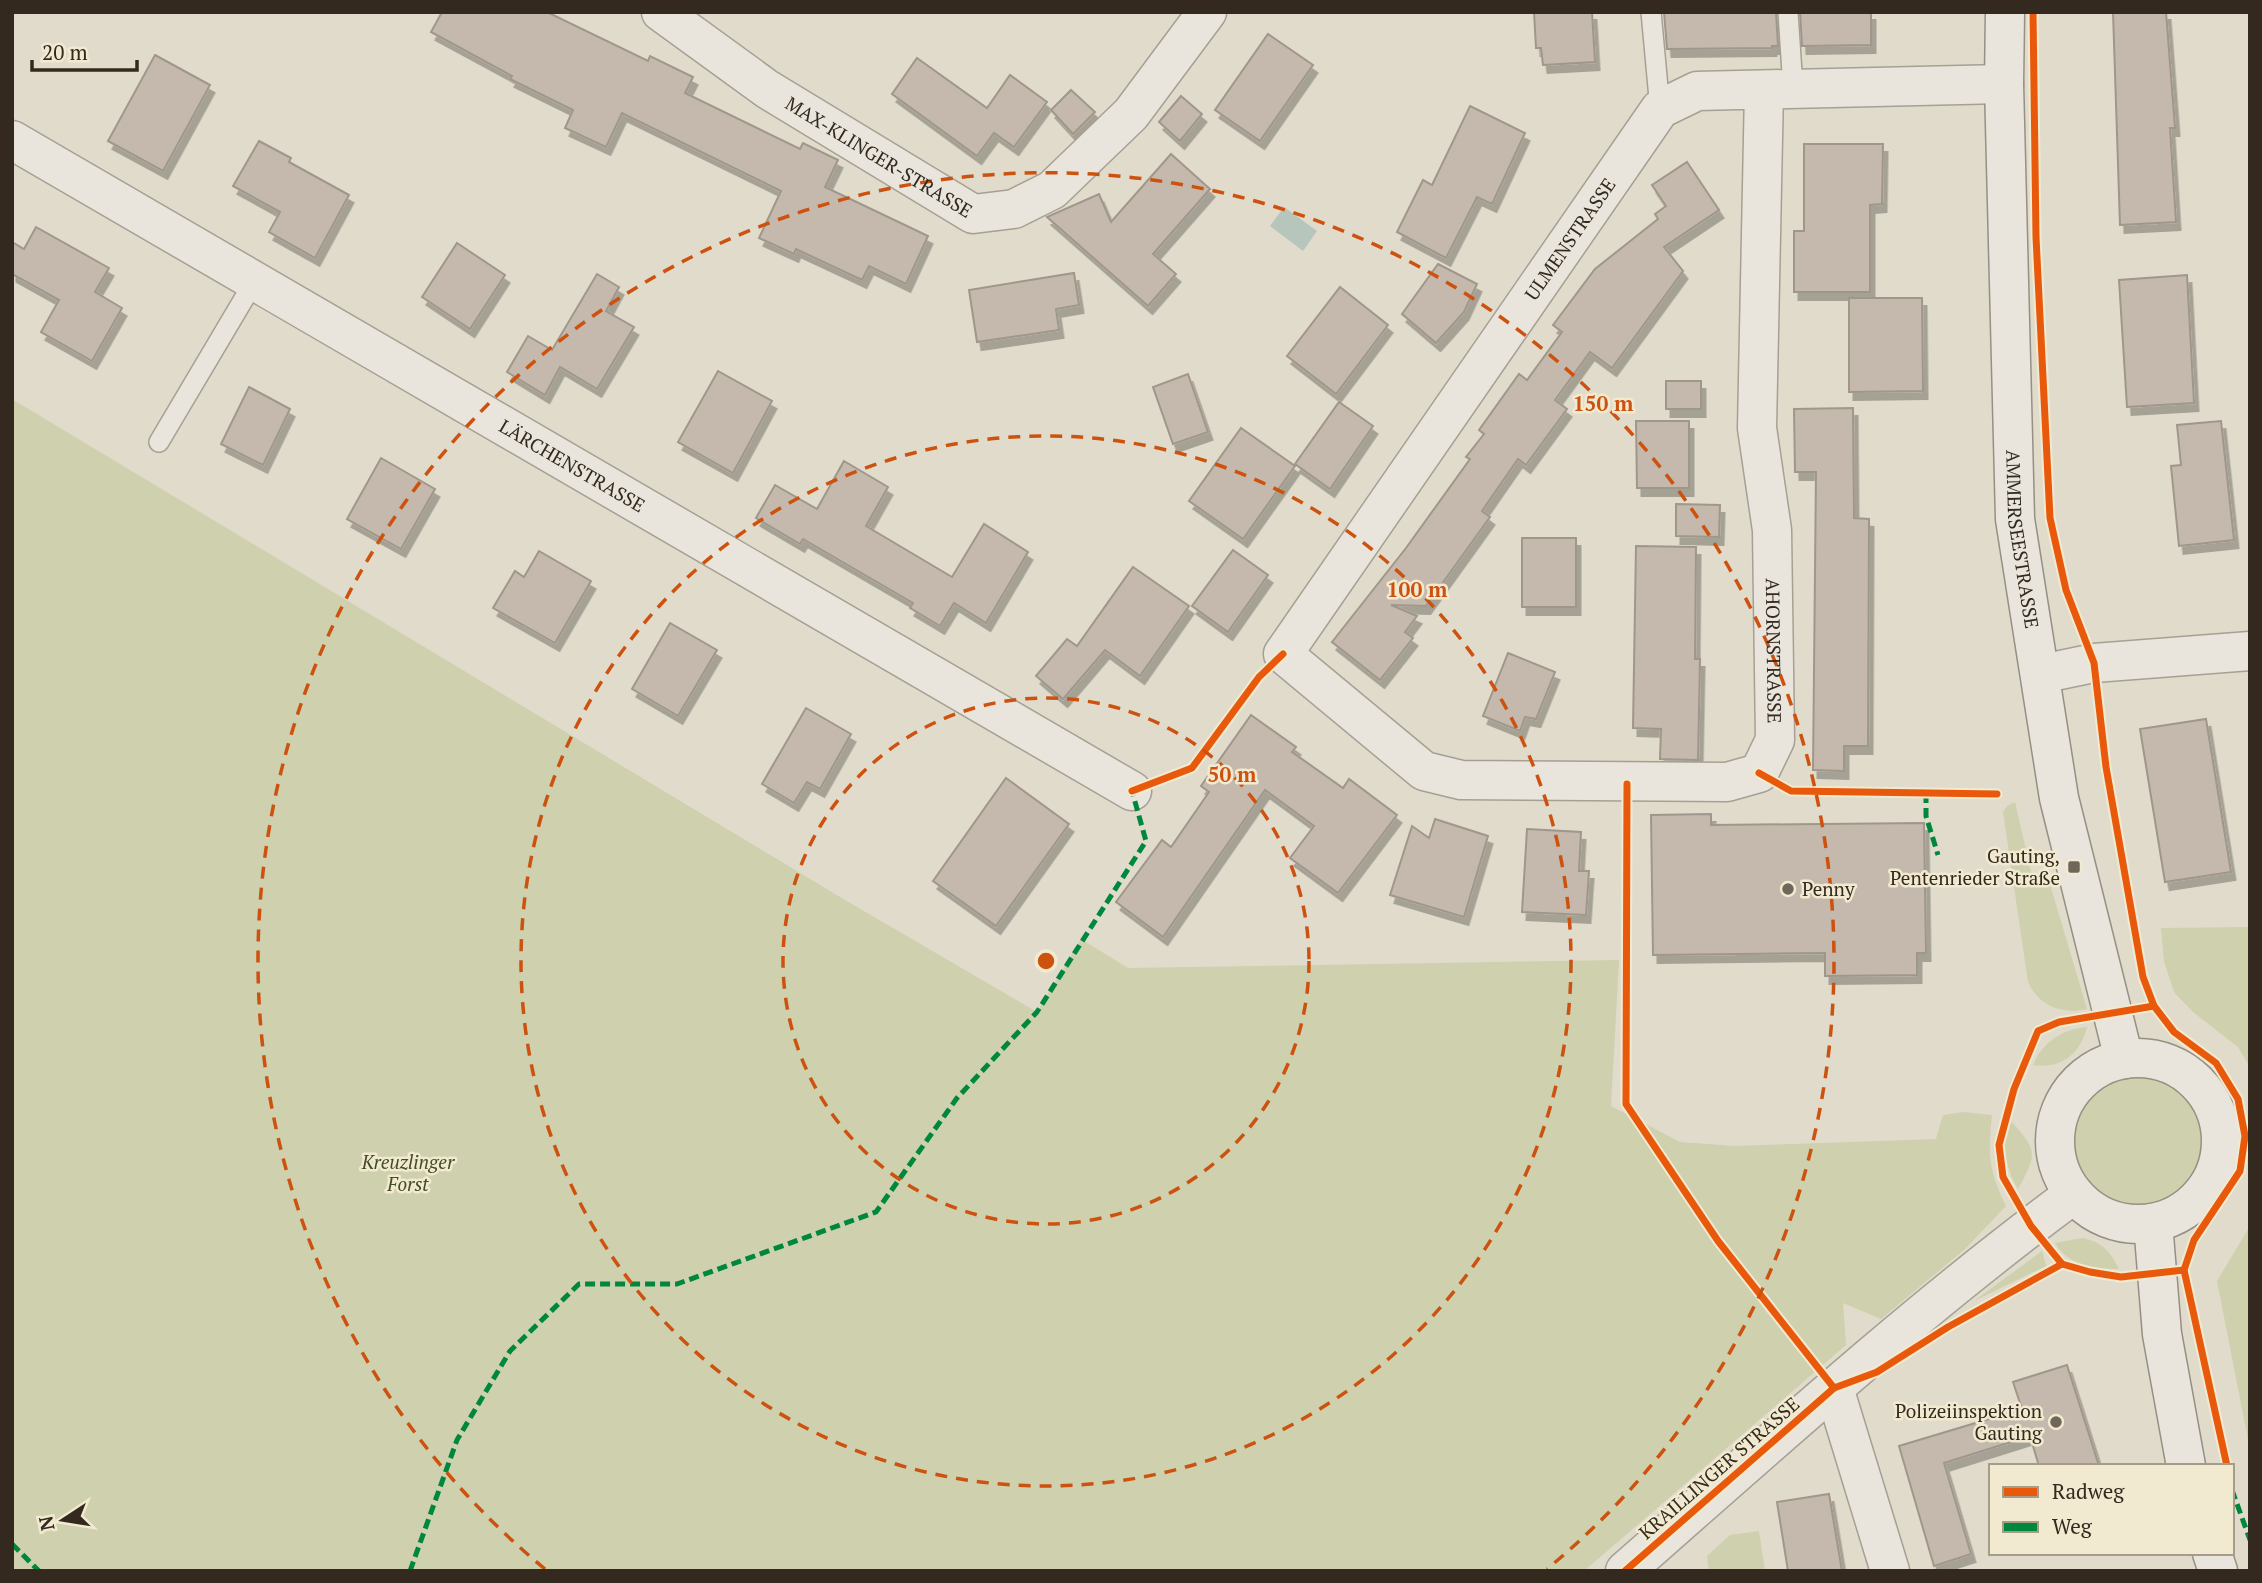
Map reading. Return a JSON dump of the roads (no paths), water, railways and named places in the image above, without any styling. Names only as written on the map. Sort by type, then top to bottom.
[{"type":"street","name":"MAX-KLINGER-STRASSE","points":[[661,12],[767,89],[973,214],[1014,209],[1052,190],[1131,114],[1207,12]]},
{"type":"street","name":"AMMERSEESTRASSE","points":[[2005,12],[2004,84],[2015,519],[2059,798],[2074,867],[2124,1059]]},
{"type":"street","name":"ULMENSTRASSE","points":[[1283,654],[1660,109],[1697,91],[2004,84]]},
{"type":"street","name":"AHORNSTRASSE","points":[[1283,654],[1424,771],[1461,780],[1715,782],[1759,773],[1775,740],[1772,530],[1757,428],[1778,89]]},
{"type":"street","name":"LÄRCHENSTRASSE","points":[[12,140],[1132,791]]},
{"type":"street","points":[[2040,674],[2094,663],[2250,651]]},
{"type":"street","points":[[2153,1058],[2180,1068],[2202,1087],[2217,1112],[2222,1141],[2217,1169],[2203,1194],[2180,1213],[2153,1223],[2131,1224],[2110,1219],[2090,1209],[2074,1194],[2062,1174],[2056,1152],[2056,1129],[2063,1106],[2073,1089],[2087,1075],[2105,1064],[2124,1059],[2153,1058]]},
{"type":"street","name":"KRAILLINGER STRASSE","points":[[1625,1571],[1834,1388],[2031,1226],[2074,1194]]},
{"type":"street","points":[[2153,1223],[2162,1334],[2186,1464]]},
{"type":"street","points":[[1834,1388],[1890,1571]]},
{"type":"lane","points":[[1651,12],[1660,109]]},
{"type":"lane","points":[[1778,89],[1788,12]]},
{"type":"lane","points":[[159,442],[255,281]]},
{"type":"place","name":"Gauting, Pentenrieder Straße","points":[[2074,867]]},
{"type":"place","name":"Penny","points":[[1788,889]]},
{"type":"place","name":"Polizeiinspektion Gauting","points":[[2056,1422]]},
{"type":"park label","name":"Kreuzlinger Forst","points":[[408,1173]]}]
